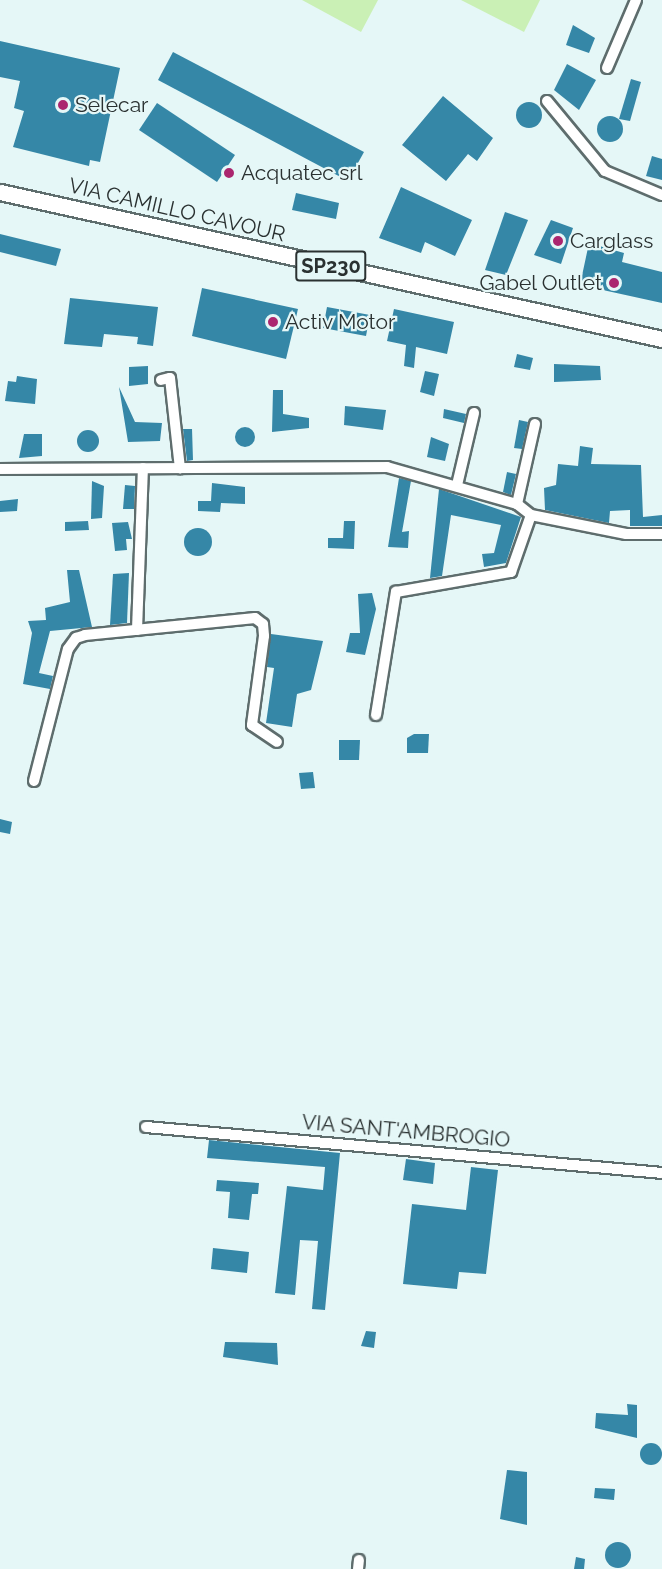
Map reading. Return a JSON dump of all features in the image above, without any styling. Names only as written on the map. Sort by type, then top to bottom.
[{"type":"main road","name":"VIA CAMILLO CAVOUR","points":[[0,192],[662,339]]},
{"type":"street","points":[[607,68],[636,0]]},
{"type":"street","points":[[547,101],[605,171],[662,195]]},
{"type":"street","points":[[160,380],[170,378],[180,468]]},
{"type":"street","points":[[457,485],[474,413]]},
{"type":"street","points":[[517,504],[535,424]]},
{"type":"street","points":[[137,630],[143,468]]},
{"type":"street","points":[[0,470],[387,468],[457,485],[517,504],[531,515],[626,534],[662,534]]},
{"type":"street","points":[[376,715],[396,592],[511,572],[531,515]]},
{"type":"street","points":[[34,781],[76,638],[255,618],[263,624],[250,710],[252,725],[277,742]]},
{"type":"street","name":"VIA SANT'AMBROGIO","points":[[146,1127],[662,1173]]},
{"type":"green space","points":[[302,0],[378,0],[361,32]]},
{"type":"green space","points":[[461,0],[540,0],[524,32]]},
{"type":"building","points":[[573,25],[595,38],[589,53],[566,45]]},
{"type":"building","name":"Selecar","points":[[0,41],[120,68],[100,162],[90,160],[89,166],[13,147],[24,111],[14,108],[20,81],[0,77]]},
{"type":"building","points":[[173,52],[364,152],[348,181],[158,80]]},
{"type":"building","points":[[567,64],[596,80],[579,110],[554,90]]},
{"type":"building","points":[[631,79],[641,82],[630,121],[619,119]]},
{"type":"building","points":[[443,96],[493,138],[477,161],[468,154],[446,181],[402,145]]},
{"type":"building","points":[[529,102],[538,106],[542,115],[538,124],[529,128],[520,124],[516,115],[520,106]]},
{"type":"building","points":[[157,103],[235,155],[217,182],[139,130]]},
{"type":"building","points":[[610,116],[619,120],[623,129],[619,138],[610,142],[601,138],[597,129],[601,120]]},
{"type":"building","points":[[652,156],[662,159],[662,180],[646,176]]},
{"type":"building","points":[[401,187],[472,220],[455,256],[425,242],[421,253],[379,238]]},
{"type":"building","points":[[296,193],[339,203],[336,219],[292,210]]},
{"type":"building","points":[[505,212],[528,220],[506,275],[485,270]]},
{"type":"building","points":[[551,220],[573,228],[561,264],[534,255]]},
{"type":"building","points":[[0,234],[61,249],[56,266],[0,252]]},
{"type":"building","points":[[589,243],[624,253],[622,262],[662,272],[662,303],[580,285]]},
{"type":"building","points":[[202,288],[298,309],[286,359],[192,336]]},
{"type":"building","points":[[70,298],[158,307],[153,346],[137,344],[138,337],[104,334],[102,347],[64,344]]},
{"type":"building","points":[[327,307],[370,315],[366,336],[323,328]]},
{"type":"building","points":[[394,309],[454,322],[447,354],[416,347],[414,368],[404,366],[406,345],[387,341]]},
{"type":"building","points":[[517,354],[533,358],[530,370],[514,367]]},
{"type":"building","points":[[554,364],[600,366],[601,380],[554,382]]},
{"type":"building","points":[[148,366],[148,384],[129,386],[129,367]]},
{"type":"building","points":[[425,371],[439,374],[434,396],[420,392]]},
{"type":"building","points":[[17,376],[37,379],[35,404],[5,401],[8,381],[16,382]]},
{"type":"building","points":[[119,387],[135,422],[162,423],[160,441],[128,442]]},
{"type":"building","points":[[273,390],[283,390],[283,414],[309,418],[309,428],[272,432]]},
{"type":"building","points":[[345,406],[386,410],[383,430],[344,425]]},
{"type":"building","points":[[444,409],[466,414],[464,423],[443,418]]},
{"type":"building","points":[[519,420],[528,422],[522,449],[514,448]]},
{"type":"building","points":[[245,427],[252,430],[255,437],[252,444],[245,447],[238,444],[235,437],[238,430]]},
{"type":"building","points":[[183,429],[192,429],[193,460],[187,461]]},
{"type":"building","points":[[88,430],[96,433],[99,441],[96,449],[88,452],[80,449],[77,441],[80,433]]},
{"type":"building","points":[[24,434],[42,434],[42,456],[19,458]]},
{"type":"building","points":[[431,437],[449,444],[445,461],[427,457]]},
{"type":"building","points":[[580,446],[593,448],[591,464],[641,465],[643,517],[662,515],[662,526],[630,526],[630,510],[610,511],[609,523],[545,510],[544,488],[556,485],[558,464],[578,466]]},
{"type":"building","points":[[507,472],[516,474],[511,495],[503,492]]},
{"type":"building","points":[[399,478],[411,481],[402,532],[409,531],[408,548],[388,547]]},
{"type":"building","points":[[92,481],[104,486],[102,518],[91,519]]},
{"type":"building","points":[[212,483],[245,487],[245,504],[221,503],[220,512],[198,511],[198,501],[211,501]]},
{"type":"building","points":[[125,485],[135,486],[134,509],[123,509]]},
{"type":"building","points":[[439,489],[521,517],[506,563],[484,567],[482,554],[494,553],[501,525],[451,515],[442,576],[430,578]]},
{"type":"building","points":[[18,499],[17,511],[0,512],[0,501]]},
{"type":"building","points":[[88,521],[89,530],[65,531],[65,522]]},
{"type":"building","points":[[344,521],[355,521],[354,549],[328,548],[328,538],[343,538]]},
{"type":"building","points":[[128,522],[132,539],[126,539],[127,550],[115,551],[112,523]]},
{"type":"building","points":[[198,528],[208,532],[212,542],[208,552],[198,556],[188,552],[184,542],[188,532]]},
{"type":"building","points":[[67,570],[79,570],[92,627],[50,631],[39,673],[53,676],[50,689],[23,684],[32,633],[28,621],[46,620],[45,608],[70,602]]},
{"type":"building","points":[[129,573],[127,623],[110,625],[113,574]]},
{"type":"building","points":[[372,593],[376,609],[365,655],[346,652],[350,633],[360,633],[358,594]]},
{"type":"building","points":[[271,634],[323,641],[311,690],[297,694],[292,727],[266,723],[274,668],[267,667]]},
{"type":"building","points":[[414,734],[429,734],[428,753],[407,753],[407,738]]},
{"type":"building","points":[[339,740],[360,740],[359,760],[339,760]]},
{"type":"building","points":[[313,772],[315,788],[301,789],[299,773]]},
{"type":"building","points":[[0,819],[12,822],[10,834],[0,832]]},
{"type":"building","points":[[209,1140],[340,1153],[325,1310],[312,1309],[318,1241],[300,1240],[295,1295],[275,1293],[287,1186],[323,1190],[325,1167],[207,1158]]},
{"type":"building","points":[[406,1159],[435,1163],[433,1184],[403,1180]]},
{"type":"building","points":[[471,1167],[498,1170],[486,1274],[459,1272],[457,1289],[403,1284],[412,1204],[466,1210]]},
{"type":"building","points":[[217,1180],[259,1183],[258,1194],[252,1194],[249,1220],[228,1218],[230,1192],[216,1191]]},
{"type":"building","points":[[213,1248],[249,1252],[247,1273],[211,1269]]},
{"type":"building","points":[[366,1331],[376,1332],[374,1348],[361,1346]]},
{"type":"building","points":[[225,1342],[277,1343],[278,1365],[223,1357]]},
{"type":"building","points":[[627,1404],[637,1405],[637,1438],[595,1428],[596,1413],[628,1415]]},
{"type":"building","points":[[651,1443],[659,1446],[662,1454],[659,1462],[651,1465],[643,1462],[640,1454],[643,1446]]},
{"type":"building","points":[[507,1470],[527,1472],[527,1525],[500,1519]]},
{"type":"building","points":[[595,1488],[615,1489],[614,1500],[594,1498]]},
{"type":"building","points":[[618,1542],[627,1546],[631,1555],[627,1564],[618,1568],[609,1564],[605,1555],[609,1546]]},
{"type":"building","points":[[576,1557],[585,1559],[584,1569],[574,1569]]},
{"type":"place","name":"Selecar","points":[[63,105]]},
{"type":"place","name":"Acquatec srl","points":[[229,173]]},
{"type":"place","name":"Carglass","points":[[558,241]]},
{"type":"place","name":"Gabel Outlet","points":[[614,283]]},
{"type":"place","name":"Activ Motor","points":[[273,322]]}]
